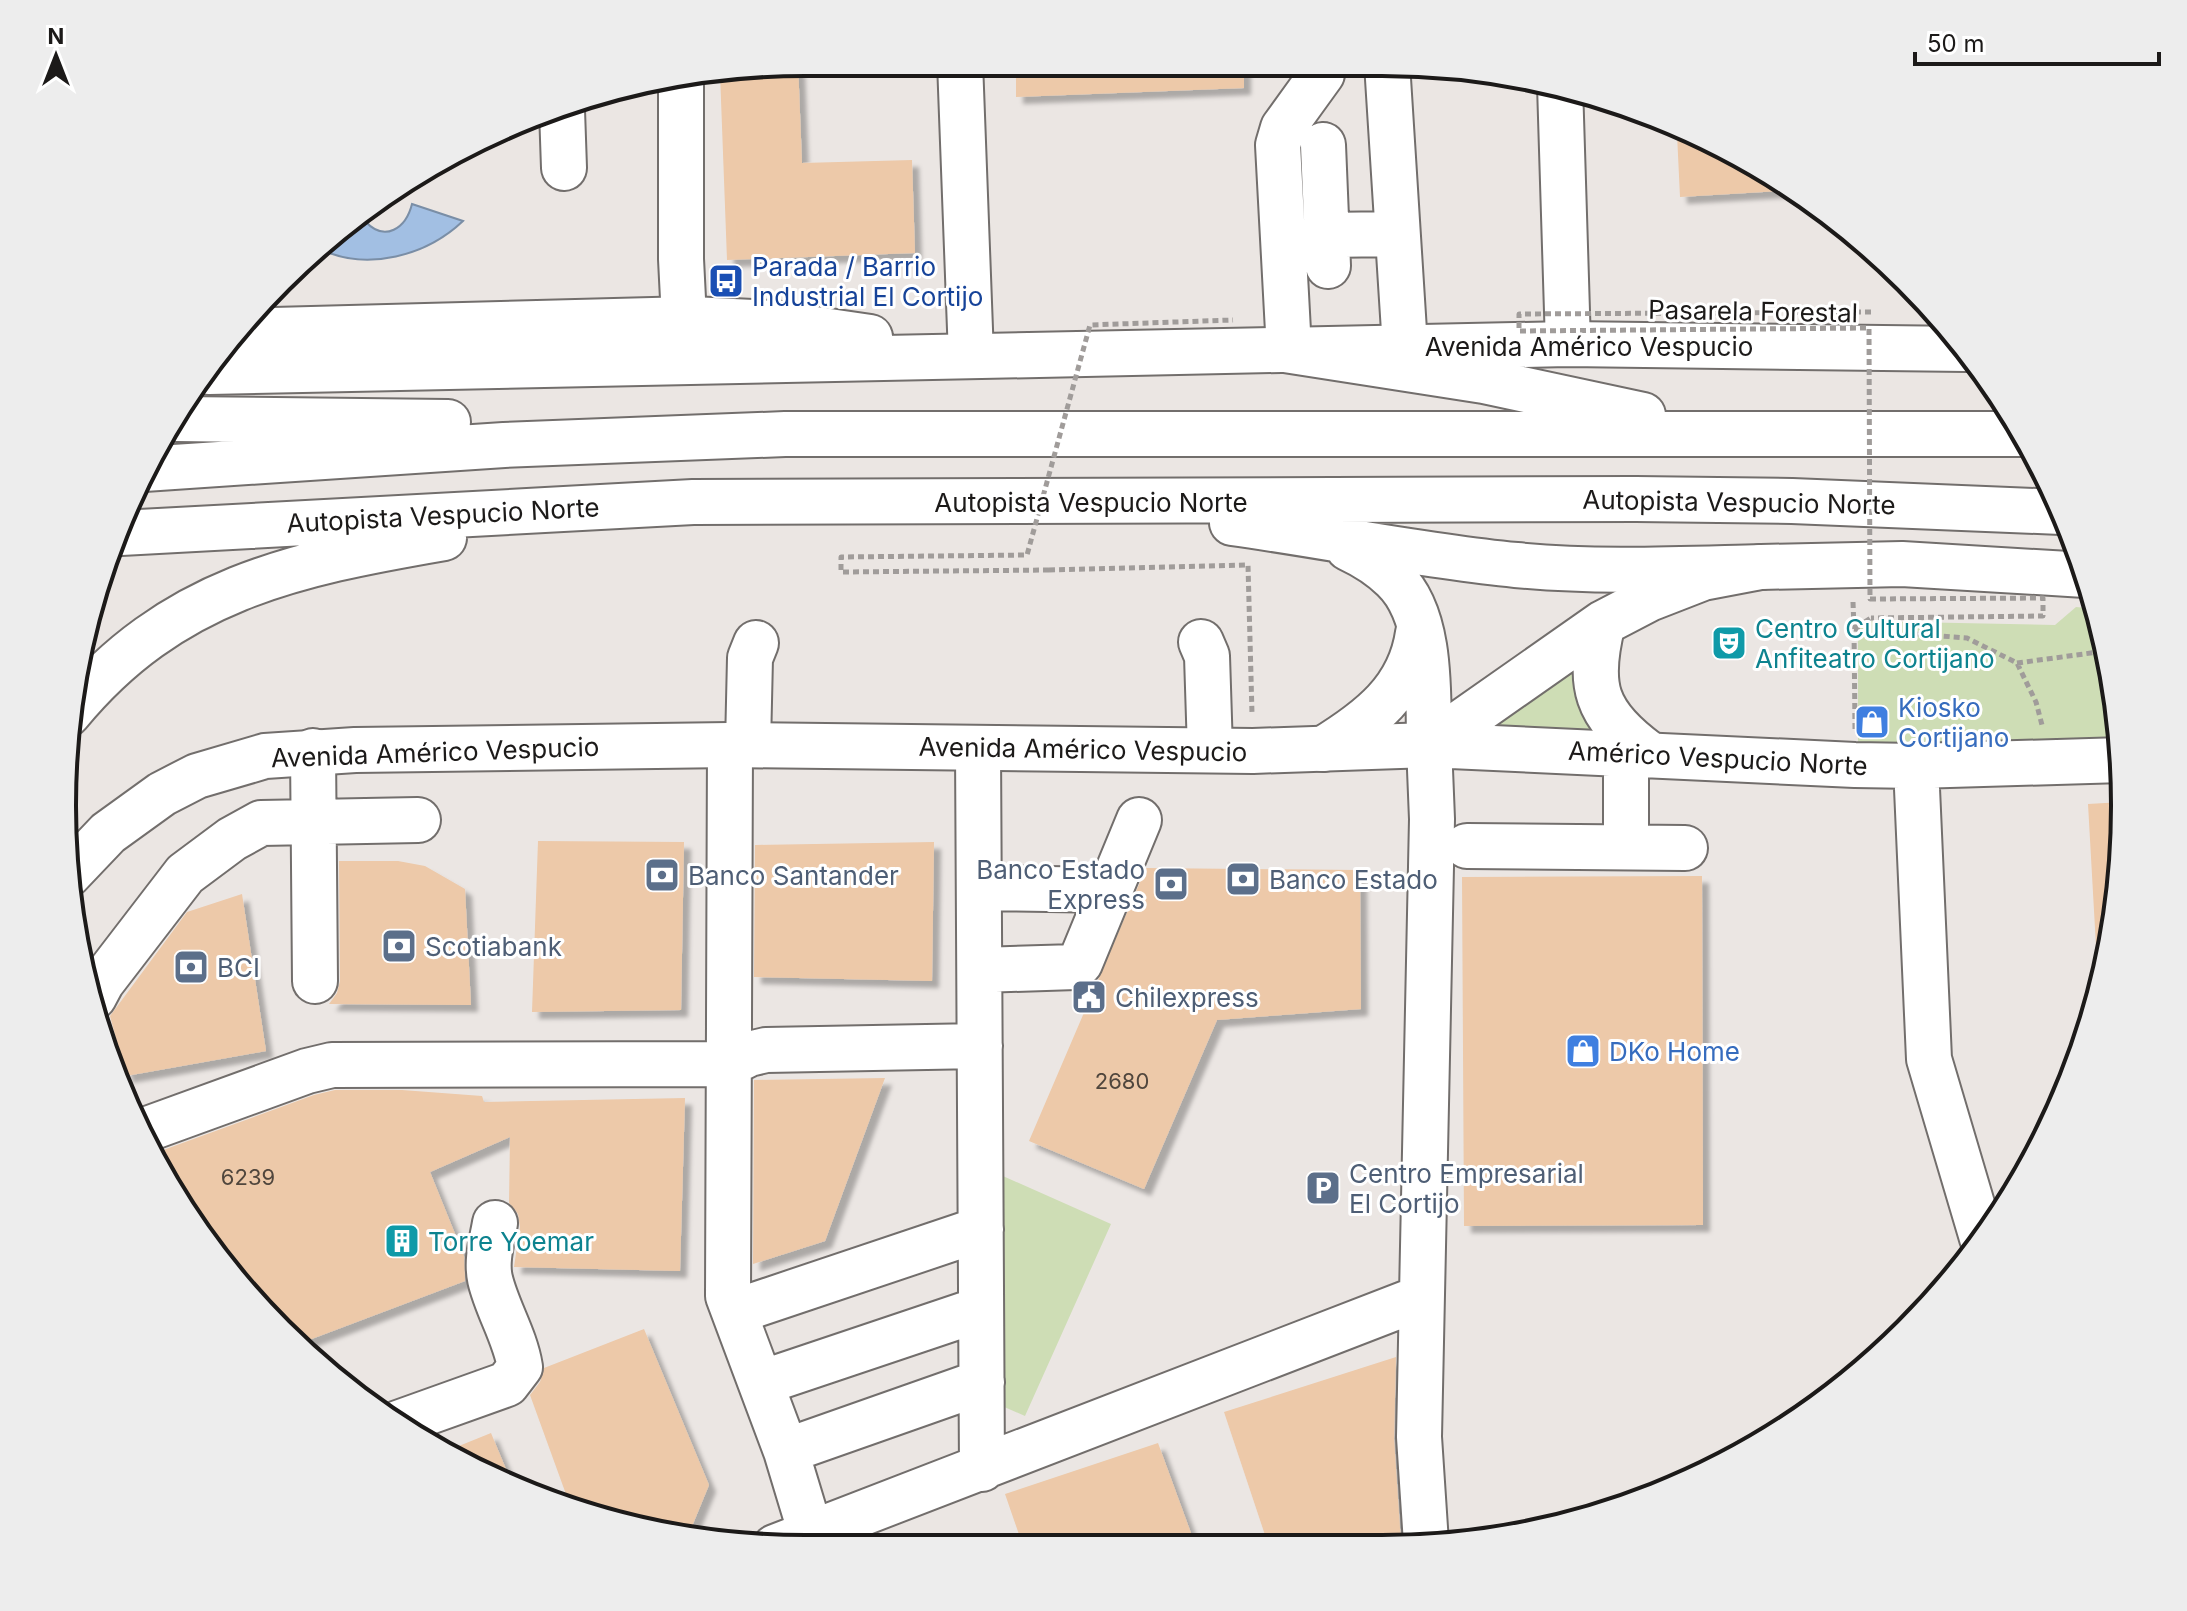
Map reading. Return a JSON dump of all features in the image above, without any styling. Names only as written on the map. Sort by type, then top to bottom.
[{"type":"main road","points":[[961,76],[971,356]]},
{"type":"main road","points":[[1317,76],[1283,128],[1278,145],[1287,350],[1484,381],[1732,433]]},
{"type":"main road","points":[[1388,76],[1405,347]]},
{"type":"main road","points":[[681,87],[684,319]]},
{"type":"main road","points":[[1563,99],[1568,344]]},
{"type":"main road","points":[[562,118],[564,168]]},
{"type":"main road","points":[[1323,145],[1327,251],[1397,234]]},
{"type":"main road","name":"Avenida Américo Vespucio","points":[[252,331],[684,319],[774,323],[971,356]]},
{"type":"main road","name":"Avenida Américo Vespucio","points":[[219,372],[1568,344],[1943,340]]},
{"type":"main road","points":[[187,419],[495,423],[709,436]]},
{"type":"main road","points":[[159,468],[504,445],[709,436],[972,433],[2009,434]]},
{"type":"main road","name":"Autopista Vespucio Norte","points":[[130,533],[693,502],[1636,499],[1886,504],[2049,511]]},
{"type":"main road","points":[[84,697],[113,667],[153,634],[210,601],[262,578],[361,552],[693,502]]},
{"type":"main road","points":[[1055,502],[1233,523],[1517,565],[1634,571],[1952,565],[2073,574]]},
{"type":"main road","points":[[1332,539],[1379,566],[1396,580],[1407,595],[1419,626],[1428,684],[1432,819],[1419,1437],[1425,1533]]},
{"type":"main road","points":[[1429,745],[1603,623],[1649,599],[1693,582],[1761,567]]},
{"type":"main road","points":[[1603,623],[1594,666],[1600,700],[1607,715],[1637,753],[1626,847]]},
{"type":"main road","points":[[1323,749],[1359,726],[1397,690],[1413,659],[1419,626]]},
{"type":"main road","points":[[1201,642],[1207,656],[1210,750]]},
{"type":"main road","points":[[756,643],[750,658],[739,745],[729,1064],[728,1296],[786,1451],[799,1535]]},
{"type":"main road","name":"Avenida Américo Vespucio","points":[[79,864],[108,833],[150,801],[180,784],[239,762],[313,751],[739,745],[1210,750],[1429,745]]},
{"type":"main road","name":"Américo Vespucio Norte","points":[[1429,745],[1855,765],[2109,760]]},
{"type":"main road","points":[[978,748],[982,1469]]},
{"type":"main road","points":[[313,751],[315,981]]},
{"type":"main road","points":[[1916,766],[1929,1059],[1978,1225]]},
{"type":"main road","points":[[99,987],[185,874],[232,839],[261,823],[418,820]]},
{"type":"main road","points":[[980,970],[1076,967],[1139,820]]},
{"type":"main road","points":[[1467,846],[1685,848]]},
{"type":"main road","points":[[979,888],[1110,890]]},
{"type":"main road","points":[[151,1128],[307,1071],[332,1065],[729,1064],[766,1050],[980,1046]]},
{"type":"main road","points":[[411,1418],[507,1384],[520,1367],[517,1347],[490,1279],[489,1257],[495,1223]]},
{"type":"main road","points":[[734,1312],[981,1229]]},
{"type":"main road","points":[[817,1535],[1420,1298]]},
{"type":"main road","points":[[761,1383],[981,1309]]},
{"type":"main road","points":[[786,1451],[982,1382]]},
{"type":"main road","points":[[439,1436],[508,1410]]},
{"type":"path","name":"Pasarela Forestal","points":[[1871,312],[1519,314],[1519,331],[1869,328],[1870,599],[2043,598],[2043,616],[1871,618]]},
{"type":"path","points":[[1049,570],[841,572],[841,557],[1027,555],[1090,325],[1233,320]]},
{"type":"path","points":[[1855,765],[1854,629],[1967,638],[2017,663],[2095,653]]},
{"type":"path","points":[[2017,663],[2036,702],[2051,761]]},
{"type":"green space","points":[[2076,607],[2083,608],[2097,663],[2109,756],[1858,750],[1858,621],[2055,625]]},
{"type":"green space","points":[[1578,665],[1603,730],[1479,731]]},
{"type":"green space","points":[[996,1173],[1111,1224],[1025,1416],[1002,1406]]},
{"type":"water","points":[[412,204],[463,221],[432,243],[396,256],[358,259],[330,253],[367,223],[387,232],[400,226]]},
{"type":"building","points":[[799,76],[802,163],[912,160],[915,253],[727,260],[720,81]]},
{"type":"building","points":[[1016,76],[1244,76],[1244,88],[1016,97]]},
{"type":"building","points":[[1677,139],[1775,191],[1680,197]]},
{"type":"building","points":[[2111,803],[2105,901],[2096,951],[2088,804]]},
{"type":"building","points":[[538,841],[684,842],[681,1010],[532,1012]]},
{"type":"building","points":[[934,842],[932,981],[754,977],[755,845]]},
{"type":"building","name":"Scotiabank","points":[[339,861],[398,861],[425,866],[465,889],[471,1005],[329,1004],[337,993],[340,981]]},
{"type":"building","points":[[1146,868],[1360,870],[1361,1009],[1217,1020],[1144,1189],[1029,1141]]},
{"type":"building","name":"DKo Home","points":[[1702,876],[1703,1225],[1464,1226],[1462,877]]},
{"type":"building","name":"BCI","points":[[242,894],[266,1051],[128,1076],[110,1016],[187,912]]},
{"type":"building","points":[[885,1078],[825,1241],[753,1264],[754,1080]]},
{"type":"building","points":[[335,1090],[402,1090],[482,1096],[484,1102],[685,1098],[680,1271],[514,1267],[520,1227],[518,1214],[509,1203],[510,1137],[430,1172],[464,1256],[465,1281],[310,1340],[227,1250],[199,1211],[163,1150]]},
{"type":"building","points":[[644,1329],[709,1485],[692,1526],[617,1510],[566,1494],[530,1395],[540,1382],[544,1368]]},
{"type":"building","points":[[1396,1357],[1394,1439],[1400,1534],[1265,1535],[1224,1412]]},
{"type":"building","points":[[491,1433],[507,1470],[483,1460],[458,1446]]},
{"type":"building","points":[[1158,1443],[1192,1535],[1019,1535],[1005,1494]]},
{"type":"place","name":"Parada / Barrio Industrial El Cortijo","points":[[726,281]]},
{"type":"place","name":"Centro Cultural Anfiteatro Cortijano","points":[[1729,643]]},
{"type":"place","name":"Kiosko Cortijano","points":[[1872,722]]},
{"type":"place","name":"Banco Santander","points":[[662,875]]},
{"type":"place","name":"Banco Estado","points":[[1243,879]]},
{"type":"place","name":"Banco Estado Express","points":[[1171,884]]},
{"type":"place","name":"Scotiabank","points":[[399,946]]},
{"type":"place","name":"BCI","points":[[191,967]]},
{"type":"place","name":"Chilexpress","points":[[1089,997]]},
{"type":"place","name":"DKo Home","points":[[1583,1051]]},
{"type":"place","name":"Centro Empresarial El Cortijo","points":[[1323,1188]]},
{"type":"place","name":"Torre Yoemar","points":[[402,1241]]}]
